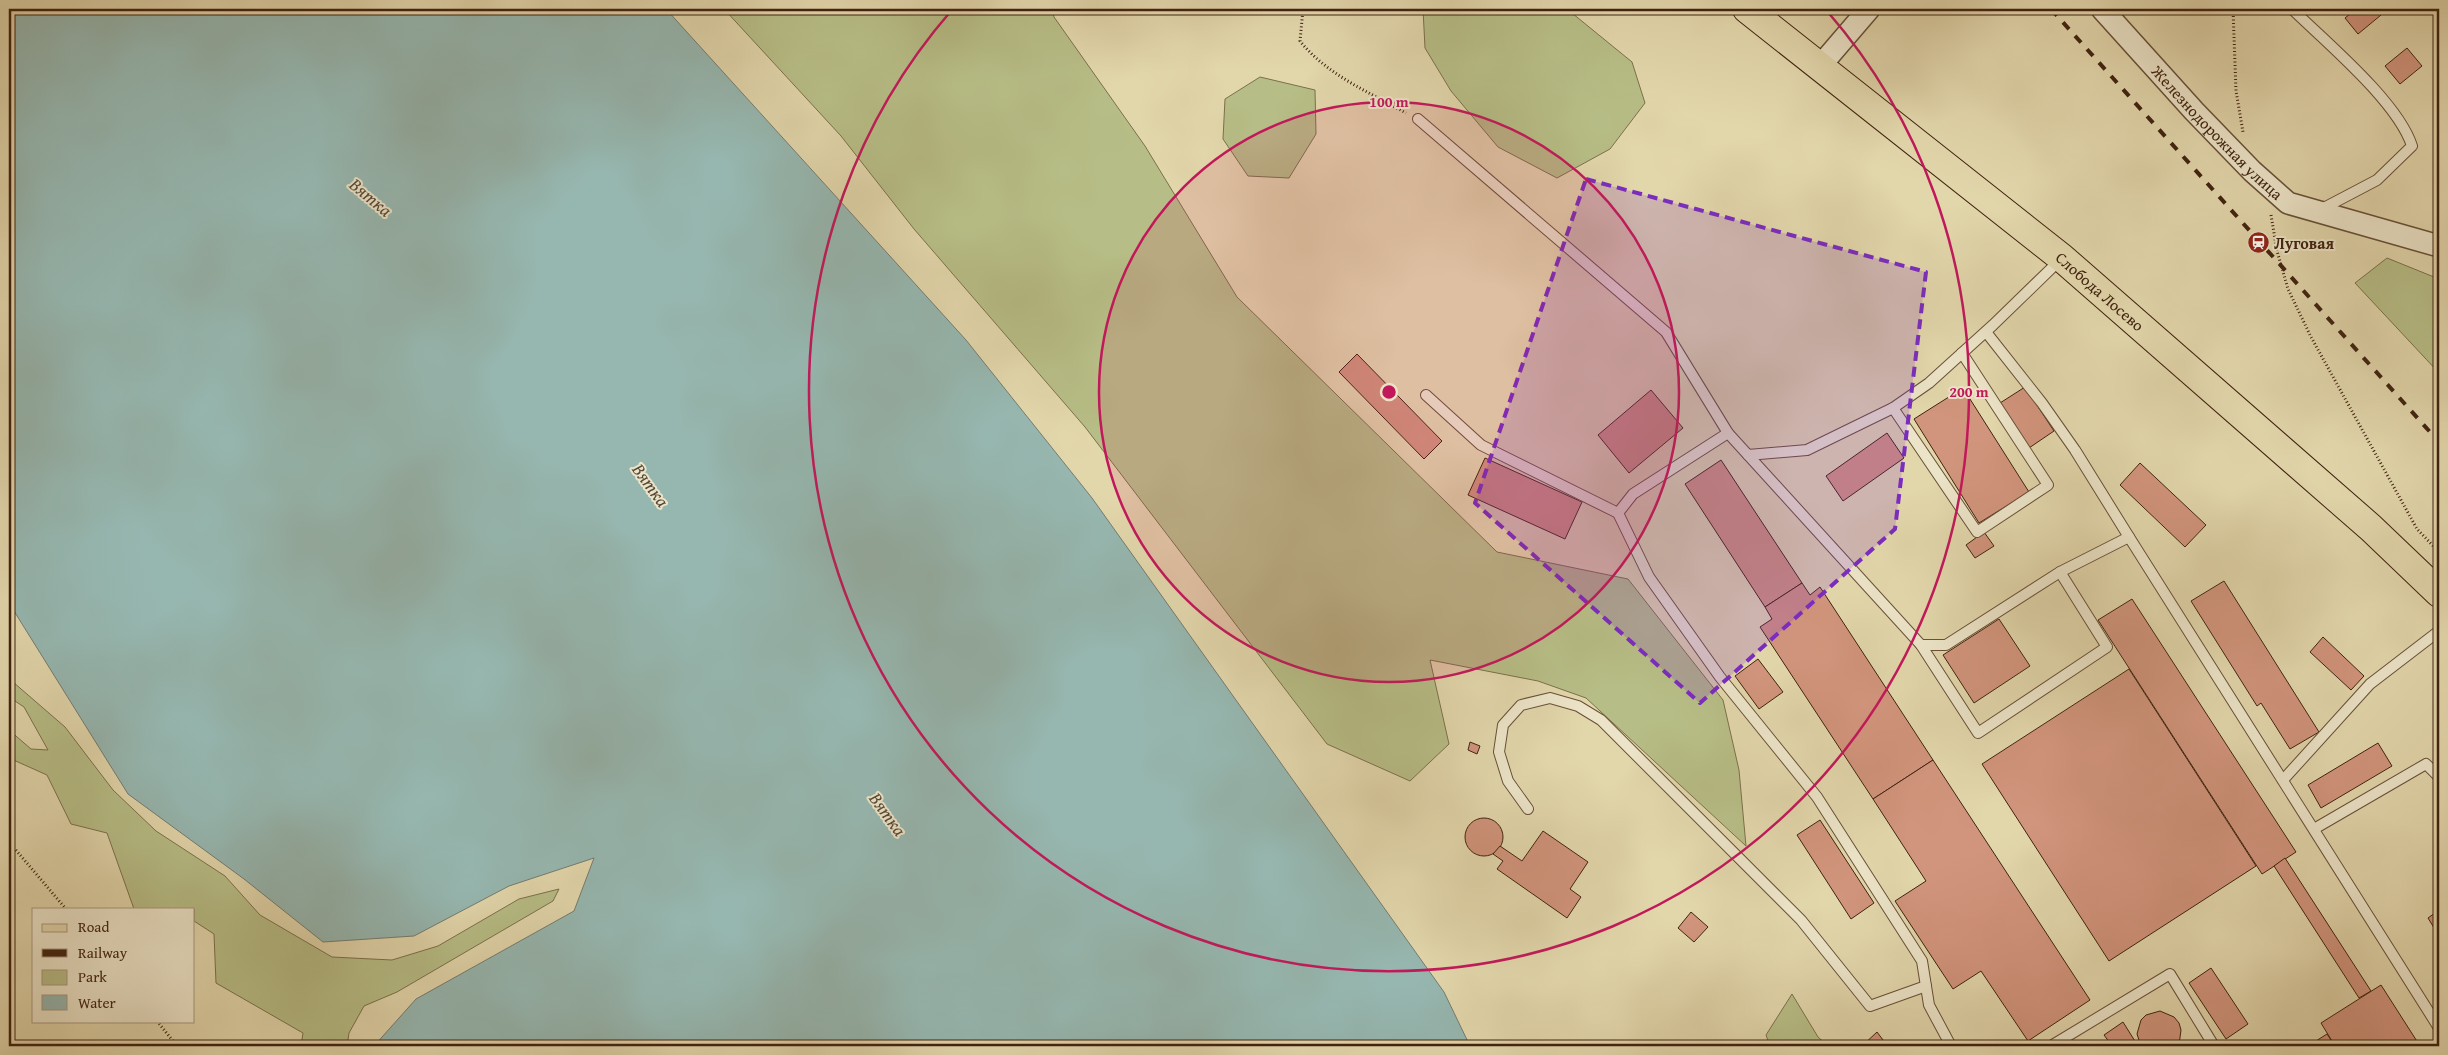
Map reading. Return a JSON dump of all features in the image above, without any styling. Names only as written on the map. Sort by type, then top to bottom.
[{"type":"main road","name":"Слобода Лосево","points":[[1747,9],[1821,65],[2062,258],[2371,528],[2439,593]]},
{"type":"street","points":[[1821,65],[1869,9]]},
{"type":"street","name":"Железнодорожная улица","points":[[2102,9],[2194,111],[2288,204],[2439,246]]},
{"type":"lane","points":[[2292,9],[2354,70],[2393,112],[2408,134],[2412,146],[2377,180],[2315,212]]},
{"type":"lane","points":[[1418,119],[1666,332],[1728,433],[1921,645],[1978,733],[2108,647],[2060,572]]},
{"type":"lane","points":[[1748,455],[1807,450],[1893,408],[1929,383],[1986,332],[2062,258]]},
{"type":"lane","points":[[1986,332],[2042,403],[2075,450],[2439,1028]]},
{"type":"lane","points":[[1893,408],[1977,532],[2048,485],[1962,353]]},
{"type":"lane","points":[[1426,394],[1481,445],[1618,514],[1649,577],[1720,677],[1817,797],[1922,961],[1929,1005],[1951,1046]]},
{"type":"lane","points":[[1618,514],[1633,494],[1728,433]]},
{"type":"lane","points":[[1921,645],[1946,645],[2060,572],[2129,537]]},
{"type":"lane","points":[[2283,780],[2370,684],[2439,630]]},
{"type":"lane","points":[[1528,810],[1508,781],[1499,752],[1502,725],[1521,705],[1550,698],[1578,706],[1600,720],[1801,920],[1870,1006],[1926,986]]},
{"type":"lane","points":[[2314,829],[2426,764],[2439,777]]},
{"type":"lane","points":[[2051,1046],[2170,974],[2214,1046]]},
{"type":"path","points":[[1303,9],[1300,41],[1313,58],[1342,77],[1418,119]]},
{"type":"path","points":[[2233,9],[2236,91],[2243,136]]},
{"type":"path","points":[[2267,185],[2277,251],[2288,289],[2311,337],[2417,529],[2439,552]]},
{"type":"path","points":[[9,842],[65,908]]},
{"type":"path","points":[[159,1022],[177,1046]]},
{"type":"highlighted area","points":[[1586,179],[1926,272],[1895,529],[1700,703],[1475,503]]},
{"type":"green space","points":[[724,9],[1052,9],[1054,17],[1145,146],[1237,297],[1497,552],[1628,579],[1723,700],[1739,770],[1746,846],[1586,698],[1538,681],[1430,660],[1449,744],[1410,781],[1327,744],[1085,427],[914,229],[841,136]]},
{"type":"green space","points":[[1423,9],[1567,9],[1632,62],[1645,103],[1610,149],[1557,178],[1498,147],[1451,91],[1425,48]]},
{"type":"green space","points":[[1260,77],[1315,90],[1316,134],[1289,178],[1248,176],[1223,139],[1225,99]]},
{"type":"green space","points":[[2387,258],[2439,279],[2439,373],[2355,283]]},
{"type":"green space","points":[[9,675],[13,682],[65,727],[113,790],[156,831],[225,876],[260,915],[332,957],[392,960],[438,946],[519,899],[559,889],[553,901],[397,992],[364,1006],[349,1033],[347,1046],[301,1046],[303,1033],[216,983],[214,934],[195,922],[195,908],[134,908],[107,833],[71,824],[47,775],[9,758],[9,730],[31,749],[48,750],[24,707],[9,697]]},
{"type":"green space","points":[[1792,994],[1818,1037],[1828,1046],[1770,1046],[1766,1035]]},
{"type":"water","name":"Вятка","points":[[9,9],[666,9],[966,340],[1092,498],[1444,992],[1470,1046],[374,1046],[416,999],[574,911],[594,858],[509,886],[414,936],[323,942],[244,879],[128,794],[9,603]]},
{"type":"building","points":[[2356,9],[2375,9],[2381,15],[2358,34],[2345,18]]},
{"type":"building","points":[[2407,48],[2422,66],[2400,84],[2385,66]]},
{"type":"building","points":[[1357,354],[1442,441],[1424,459],[1339,372]]},
{"type":"building","points":[[2025,387],[2054,431],[2029,448],[2000,403]]},
{"type":"building","points":[[1963,388],[2029,492],[1979,523],[1914,419]]},
{"type":"building","points":[[1651,390],[1683,428],[1629,473],[1598,435]]},
{"type":"building","points":[[1887,433],[1904,458],[1843,501],[1826,476]]},
{"type":"building","points":[[1485,458],[1582,502],[1565,539],[1468,495]]},
{"type":"building","points":[[1721,460],[1802,583],[1765,607],[1685,484]]},
{"type":"building","points":[[2140,463],[2206,525],[2185,547],[2120,485]]},
{"type":"building","points":[[1984,532],[1994,546],[1975,558],[1966,545]]},
{"type":"building","points":[[2224,581],[2319,732],[2290,749],[2261,703],[2257,706],[2191,601]]},
{"type":"building","points":[[1802,583],[1810,595],[1820,587],[1933,760],[1873,799],[1760,627],[1772,619],[1765,607]]},
{"type":"building","points":[[2132,599],[2296,852],[2262,874],[2098,620]]},
{"type":"building","points":[[1999,619],[2030,666],[1974,703],[1943,655]]},
{"type":"building","points":[[2323,637],[2364,676],[2351,690],[2310,652]]},
{"type":"building","points":[[1758,659],[1783,692],[1759,709],[1735,676]]},
{"type":"building","points":[[2129,669],[2256,866],[2109,961],[1982,764]]},
{"type":"building","points":[[1470,742],[1480,746],[1477,754],[1468,750]]},
{"type":"building","points":[[2378,743],[2392,766],[2321,808],[2308,785]]},
{"type":"building","points":[[1933,760],[2090,1000],[2028,1041],[1981,971],[1953,989],[1895,901],[1926,881],[1873,799]]},
{"type":"building","points":[[1484,818],[1497,824],[1503,837],[1497,850],[1484,856],[1471,850],[1465,837],[1471,824]]},
{"type":"building","points":[[1820,820],[1874,903],[1851,919],[1797,835]]},
{"type":"building","points":[[1543,831],[1588,862],[1570,889],[1581,897],[1567,918],[1497,869],[1503,861],[1493,854],[1500,846],[1522,861]]},
{"type":"building","points":[[2285,858],[2371,991],[2359,998],[2274,866]]},
{"type":"building","points":[[2439,910],[2439,936],[2428,918]]},
{"type":"building","points":[[1691,912],[1708,927],[1694,942],[1678,928]]},
{"type":"building","points":[[2211,968],[2248,1024],[2226,1039],[2189,983]]},
{"type":"building","points":[[2381,985],[2420,1046],[2335,1046],[2321,1023]]},
{"type":"building","points":[[2160,1011],[2174,1017],[2179,1023],[2181,1030],[2179,1045],[2141,1046],[2137,1034],[2141,1020],[2146,1015]]},
{"type":"building","points":[[2123,1022],[2138,1046],[2112,1046],[2104,1035]]},
{"type":"building","points":[[1877,1032],[1883,1040],[1875,1046],[1862,1046]]},
{"type":"building","points":[[2327,1034],[2335,1046],[2308,1046]]},
{"type":"railway","points":[[2051,9],[2439,442]]},
{"type":"place","name":"Луговая","points":[[2258,243]]}]
